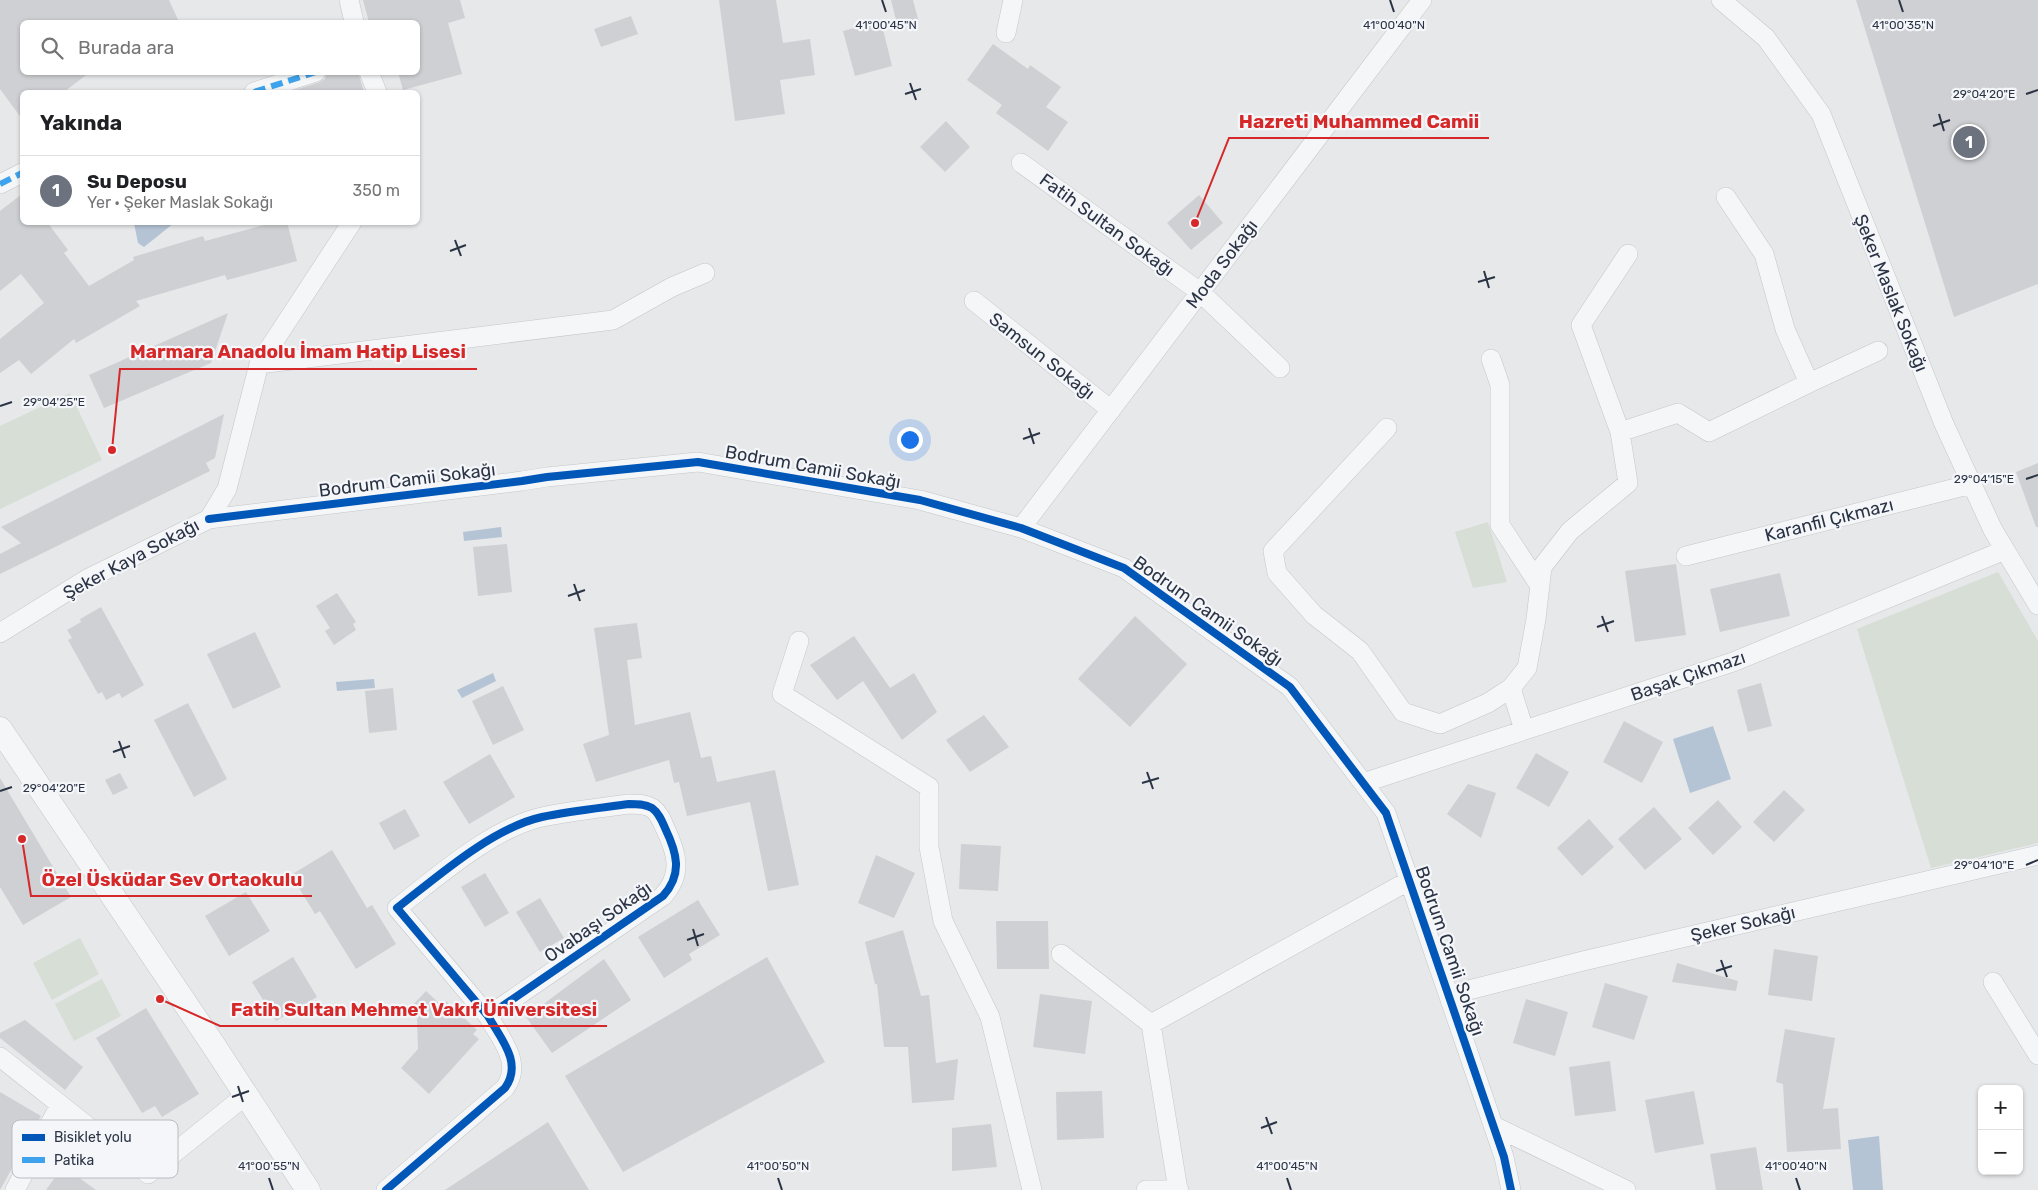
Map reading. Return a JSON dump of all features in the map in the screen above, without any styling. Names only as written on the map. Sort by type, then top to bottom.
[{"type":"street","points":[[349,0],[354,20]]},
{"type":"street","points":[[1006,33],[1013,0]]},
{"type":"street","name":"Moda Sokağı","points":[[1021,528],[1422,0]]},
{"type":"street","name":"Şeker Maslak Sokağı","points":[[1721,0],[1766,38],[1821,114],[1904,327],[1992,530],[2038,605]]},
{"type":"street","points":[[260,90],[307,75]]},
{"type":"street","points":[[370,75],[376,90]]},
{"type":"street","name":"Fatih Sultan Sokağı","points":[[1021,163],[1200,292],[1280,368]]},
{"type":"street","points":[[0,184],[20,175]]},
{"type":"street","points":[[1726,197],[1764,254],[1785,329],[1809,382]]},
{"type":"street","name":"Şeker Kaya Sokağı","points":[[0,633],[87,580],[209,519],[227,489],[259,364],[350,225]]},
{"type":"street","points":[[1387,428],[1272,551],[1277,573],[1314,615],[1360,651],[1403,712],[1440,724],[1488,703],[1511,688],[1527,668],[1542,567],[1570,531],[1628,484],[1620,432],[1581,325],[1628,254]]},
{"type":"street","points":[[259,364],[613,320],[672,287],[705,273]]},
{"type":"street","name":"Samsun Sokağı","points":[[974,301],[1111,410]]},
{"type":"street","points":[[1620,432],[1678,413],[1709,432],[1809,382],[1878,351]]},
{"type":"street","points":[[1491,359],[1500,385],[1500,525],[1540,586]]},
{"type":"street","name":"Bodrum Camii Sokağı","points":[[209,519],[522,482],[547,477],[698,462],[920,500],[1021,528],[1124,568],[1290,687],[1386,813],[1494,1126],[1504,1157],[1511,1190]]},
{"type":"street","name":"Karanfil Çıkmazı","points":[[1686,556],[1972,484]]},
{"type":"street","name":"Başak Çıkmazı","points":[[1364,782],[1733,662],[2004,550]]},
{"type":"street","points":[[799,642],[782,694],[929,786],[929,846],[943,921],[990,1017],[1032,1190]]},
{"type":"street","points":[[1511,688],[1524,730]]},
{"type":"street","points":[[0,729],[308,1190]]},
{"type":"street","name":"Ovabaşı Sokağı","points":[[386,1190],[505,1088],[512,1079],[512,1058],[488,1016],[397,908],[477,848],[510,830],[540,817],[629,804],[642,804],[652,808],[659,815],[674,848],[678,863],[670,888],[663,896],[488,1016]]},
{"type":"street","name":"Şeker Sokağı","points":[[1449,995],[1583,961],[2038,855]]},
{"type":"street","points":[[1151,1024],[1410,880]]},
{"type":"street","points":[[1061,954],[1151,1024],[1179,1190],[1146,1190]]},
{"type":"street","points":[[1993,982],[2038,1055]]},
{"type":"street","points":[[0,1057],[79,1120]]},
{"type":"street","points":[[178,1150],[246,1095]]},
{"type":"street","points":[[52,1120],[60,1105]]},
{"type":"street","points":[[1494,1126],[1626,1190]]},
{"type":"street","points":[[15,1190],[21,1178]]},
{"type":"shaded area","points":[[70,393],[102,460],[0,509],[0,426]]},
{"type":"shaded area","points":[[1488,522],[1507,582],[1473,588],[1455,532]]},
{"type":"shaded area","points":[[1998,572],[2038,641],[2038,843],[1931,868],[1857,629]]},
{"type":"shaded area","points":[[80,938],[99,974],[52,1000],[33,963]]},
{"type":"shaded area","points":[[102,979],[121,1016],[74,1041],[55,1004]]},
{"type":"water","points":[[135,225],[172,225],[144,247],[138,243]]},
{"type":"water","points":[[501,527],[502,537],[464,541],[463,532]]},
{"type":"water","points":[[493,673],[496,681],[462,698],[457,690]]},
{"type":"water","points":[[374,679],[375,688],[337,691],[336,682]]},
{"type":"water","points":[[1713,726],[1731,779],[1690,793],[1673,739]]},
{"type":"water","points":[[1879,1136],[1883,1190],[1853,1190],[1848,1140]]},
{"type":"building","points":[[0,0],[169,0],[178,20],[20,20],[20,75],[86,75],[67,90],[20,90],[20,116],[0,89]]},
{"type":"building","points":[[363,0],[460,0],[465,18],[448,23],[462,74],[403,90],[399,75],[420,75],[420,20],[368,20]]},
{"type":"building","points":[[719,0],[776,0],[783,43],[810,39],[815,75],[780,80],[785,114],[735,121]]},
{"type":"building","points":[[891,0],[913,0],[918,19],[897,24]]},
{"type":"building","points":[[1856,0],[2038,0],[2038,284],[1954,317]]},
{"type":"building","points":[[631,16],[638,34],[601,47],[594,29]]},
{"type":"building","points":[[881,21],[892,66],[855,76],[843,31]]},
{"type":"building","points":[[993,44],[1028,69],[1030,65],[1061,87],[1046,107],[1068,122],[1048,151],[996,113],[1002,105],[967,80]]},
{"type":"building","points":[[326,75],[359,75],[363,90],[295,90],[325,79]]},
{"type":"building","points":[[946,121],[970,147],[945,172],[920,147]]},
{"type":"building","points":[[1199,195],[1223,223],[1191,250],[1167,223]]},
{"type":"building","points":[[20,196],[20,225],[49,225],[68,250],[64,253],[89,286],[134,260],[133,257],[203,236],[205,241],[264,225],[288,225],[297,261],[227,280],[225,275],[136,301],[140,306],[76,343],[74,339],[31,374],[19,360],[0,373],[0,339],[44,303],[21,274],[0,291],[0,211]]},
{"type":"building","points":[[228,313],[211,363],[104,408],[89,375]]},
{"type":"building","points":[[224,414],[215,458],[206,463],[210,471],[0,574],[0,554],[21,543],[1,527]]},
{"type":"building","points":[[2038,463],[2038,527],[2036,527],[2016,472]]},
{"type":"building","points":[[507,544],[512,592],[478,596],[473,547]]},
{"type":"building","points":[[1676,564],[1686,635],[1635,642],[1625,571]]},
{"type":"building","points":[[1780,573],[1790,616],[1720,632],[1710,589]]},
{"type":"building","points":[[337,593],[356,622],[353,624],[356,630],[334,645],[325,631],[330,628],[316,606]]},
{"type":"building","points":[[101,607],[144,685],[122,698],[119,693],[106,700],[102,692],[98,694],[68,640],[72,638],[67,630],[81,622],[80,619]]},
{"type":"building","points":[[1135,616],[1187,664],[1130,727],[1078,679]]},
{"type":"building","points":[[637,623],[642,658],[627,660],[635,725],[690,712],[701,758],[711,756],[717,782],[775,770],[799,885],[768,891],[750,802],[687,816],[679,782],[674,783],[669,760],[596,782],[583,744],[609,735],[594,628]]},
{"type":"building","points":[[255,632],[281,687],[233,709],[207,654]]},
{"type":"building","points":[[854,636],[890,688],[914,673],[937,712],[902,740],[863,681],[837,700],[810,665]]},
{"type":"building","points":[[1761,683],[1772,726],[1748,732],[1737,690]]},
{"type":"building","points":[[503,686],[524,730],[493,745],[472,701]]},
{"type":"building","points":[[393,688],[397,730],[369,733],[365,691]]},
{"type":"building","points":[[188,703],[227,779],[194,797],[154,720]]},
{"type":"building","points":[[984,715],[1009,747],[970,772],[946,740]]},
{"type":"building","points":[[1624,721],[1663,742],[1642,783],[1603,762]]},
{"type":"building","points":[[1536,753],[1569,772],[1549,807],[1516,788]]},
{"type":"building","points":[[490,754],[515,797],[469,824],[443,782]]},
{"type":"building","points":[[120,773],[128,788],[113,795],[105,780]]},
{"type":"building","points":[[0,778],[71,897],[23,925],[0,887]]},
{"type":"building","points":[[1468,784],[1496,793],[1481,838],[1447,814]]},
{"type":"building","points":[[1784,790],[1805,810],[1774,842],[1753,822]]},
{"type":"building","points":[[1718,800],[1742,827],[1713,855],[1688,828]]},
{"type":"building","points":[[1654,807],[1682,839],[1645,870],[1618,839]]},
{"type":"building","points":[[405,809],[420,836],[394,850],[379,823]]},
{"type":"building","points":[[1589,819],[1614,847],[1582,876],[1557,848]]},
{"type":"building","points":[[961,844],[1001,846],[998,891],[959,889]]},
{"type":"building","points":[[332,850],[367,908],[372,905],[396,944],[356,969],[320,911],[315,914],[291,875]]},
{"type":"building","points":[[876,855],[915,873],[894,918],[858,903]]},
{"type":"building","points":[[485,873],[509,913],[485,927],[461,887]]},
{"type":"building","points":[[246,892],[270,931],[229,956],[205,916]]},
{"type":"building","points":[[540,898],[564,938],[540,952],[516,912]]},
{"type":"building","points":[[698,900],[720,935],[689,954],[692,960],[664,978],[638,937]]},
{"type":"building","points":[[996,921],[1048,921],[1049,969],[997,969]]},
{"type":"building","points":[[903,930],[921,996],[929,995],[936,1063],[958,1059],[954,1100],[912,1103],[908,1047],[884,1047],[877,984],[875,984],[865,942]]},
{"type":"building","points":[[1774,949],[1818,956],[1812,1001],[1768,995]]},
{"type":"building","points":[[293,957],[317,997],[276,1021],[252,982]]},
{"type":"building","points":[[767,957],[825,1062],[623,1172],[565,1076]]},
{"type":"building","points":[[604,959],[631,1000],[552,1053],[526,1017]]},
{"type":"building","points":[[1677,963],[1738,981],[1736,991],[1672,982]]},
{"type":"building","points":[[1605,983],[1648,996],[1634,1040],[1592,1027]]},
{"type":"building","points":[[426,991],[442,1006],[446,1001],[477,1030],[473,1034],[479,1039],[429,1094],[401,1068],[418,1049],[417,1019],[419,1017],[410,1008]]},
{"type":"building","points":[[1040,994],[1092,1001],[1085,1054],[1033,1047]]},
{"type":"building","points":[[1526,999],[1568,1012],[1555,1056],[1513,1043]]},
{"type":"building","points":[[146,1008],[199,1094],[162,1117],[155,1106],[142,1113],[96,1038]]},
{"type":"building","points":[[25,1020],[83,1067],[65,1090],[0,1038],[0,1033]]},
{"type":"building","points":[[1785,1029],[1835,1038],[1823,1109],[1838,1108],[1841,1149],[1787,1152],[1783,1084],[1776,1082]]},
{"type":"building","points":[[1610,1061],[1616,1111],[1575,1116],[1569,1067]]},
{"type":"building","points":[[1102,1091],[1104,1138],[1057,1140],[1056,1092]]},
{"type":"building","points":[[1694,1091],[1704,1144],[1655,1153],[1645,1100]]},
{"type":"building","points":[[0,1092],[41,1116],[39,1120],[12,1120],[12,1168],[0,1190]]},
{"type":"building","points":[[548,1122],[589,1190],[445,1190]]},
{"type":"building","points":[[991,1124],[997,1167],[952,1171],[952,1128]]},
{"type":"building","points":[[1756,1147],[1763,1190],[1716,1190],[1710,1154]]},
{"type":"building","points":[[54,1178],[80,1178],[96,1190],[46,1190]]},
{"type":"marked path","points":[[260,90],[307,75]]},
{"type":"marked path","points":[[0,184],[20,174]]},
{"type":"cycle path","points":[[209,519],[547,477],[698,462],[920,500],[1021,528],[1124,568],[1290,687],[1386,813],[1504,1157],[1511,1190]]},
{"type":"cycle path","points":[[386,1190],[505,1088],[510,1079],[511,1060],[504,1042],[488,1016],[663,896],[669,888],[676,871],[675,855],[673,846],[657,812],[644,805],[629,804],[574,811],[523,823],[485,842],[447,868],[397,908],[488,1016]]},
{"type":"place","name":"Su Deposu","points":[[1969,142]]},
{"type":"place","name":"Hazreti Muhammed Camii","points":[[1195,223]]},
{"type":"place","name":"Marmara Anadolu İmam Hatip Lisesi","points":[[112,450]]},
{"type":"place","name":"Özel Üsküdar Sev Ortaokulu","points":[[22,839]]},
{"type":"place","name":"Fatih Sultan Mehmet Vakıf Üniversitesi","points":[[160,999]]}]
